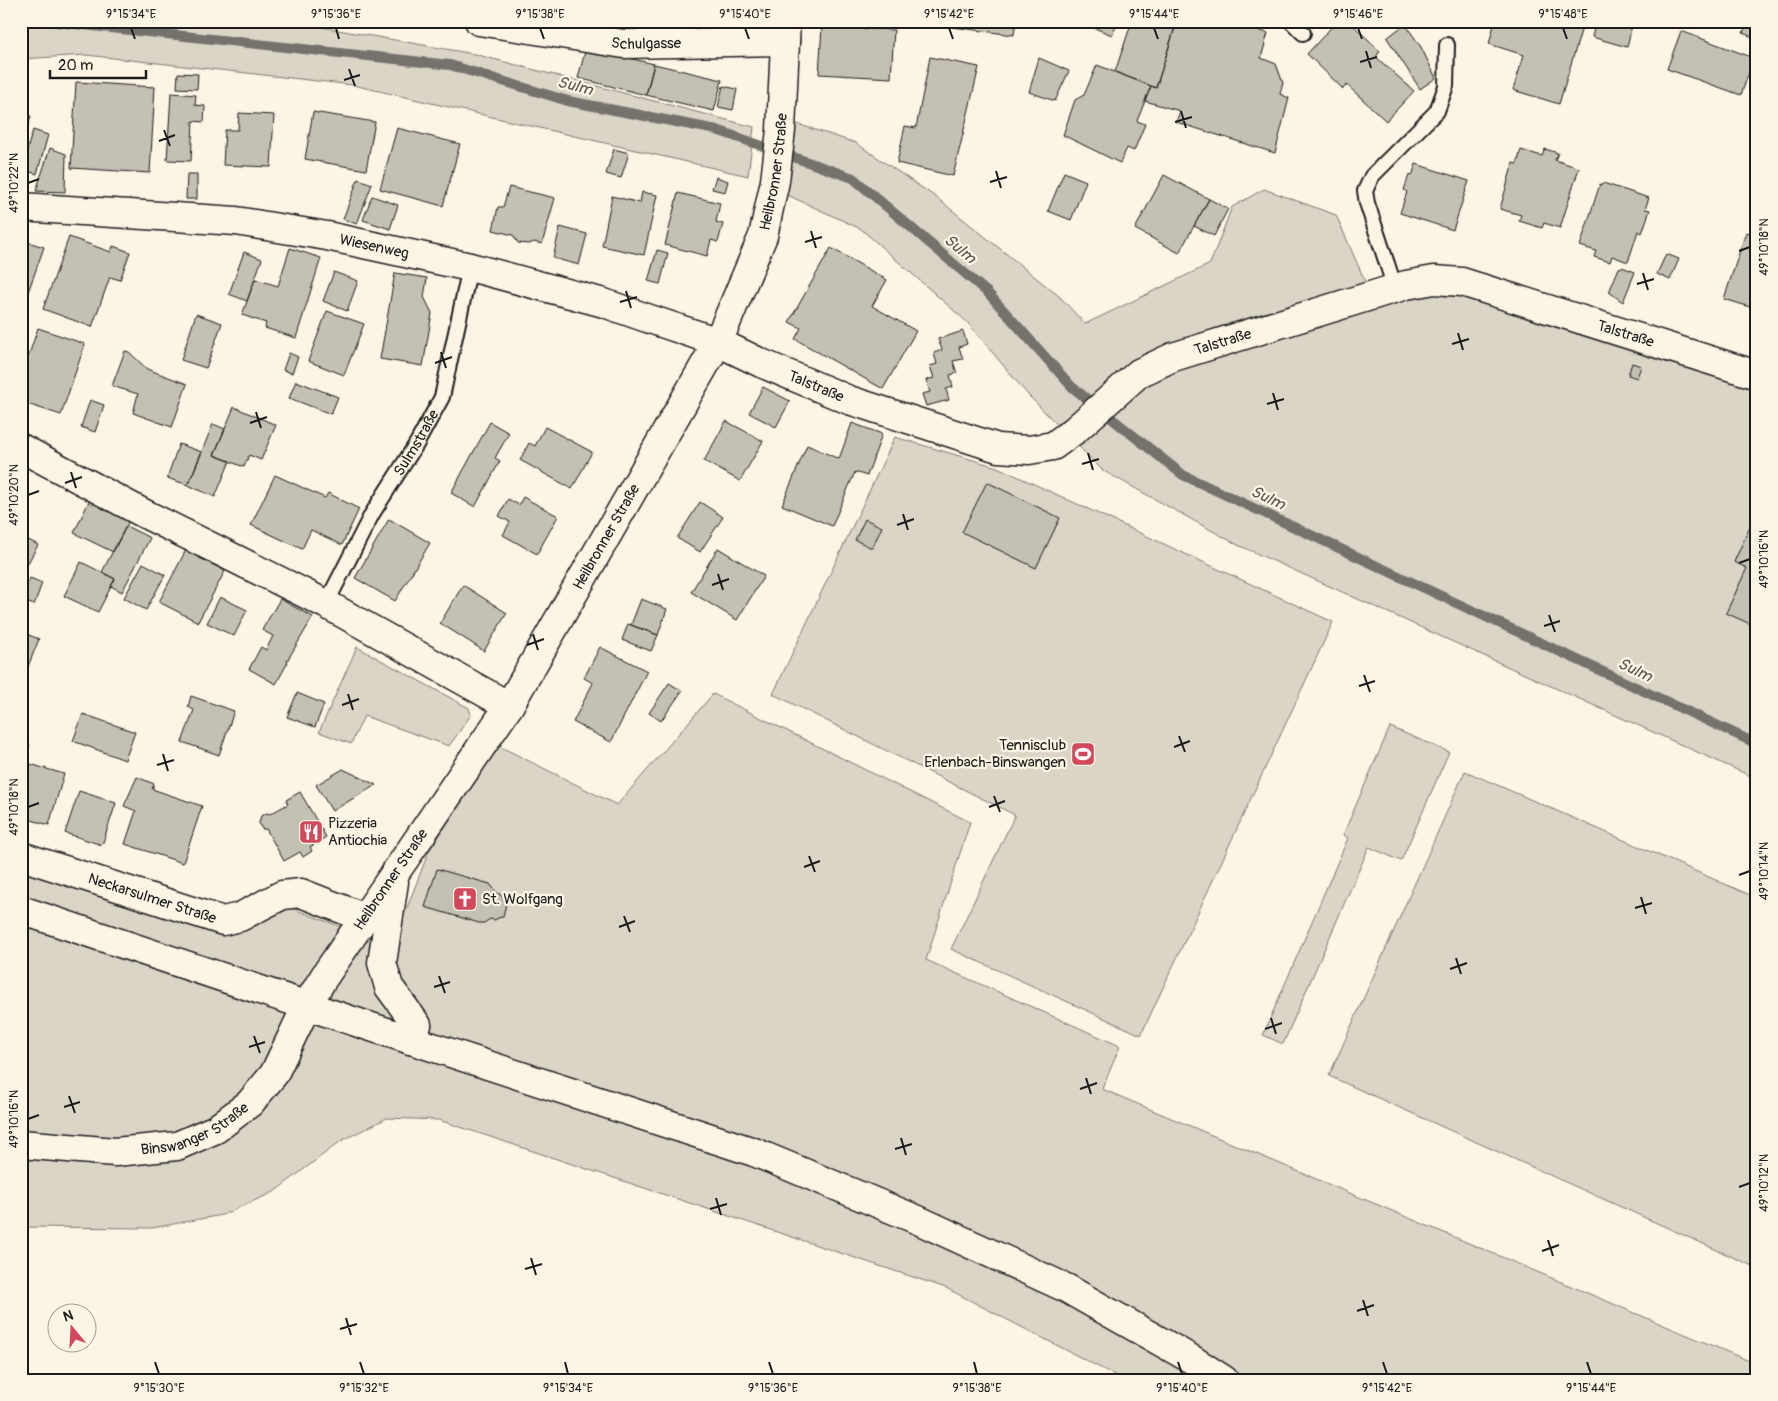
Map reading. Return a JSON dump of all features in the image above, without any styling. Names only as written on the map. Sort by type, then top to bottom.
[{"type":"street","name":"Schulgasse","points":[[479,21],[624,44],[785,31]]},
{"type":"street","name":"Heilbronner Straße","points":[[307,1005],[324,976],[509,706],[718,342],[763,236],[775,181],[782,130],[785,31]]},
{"type":"street","name":"Wiesenweg","points":[[21,207],[236,221],[327,236],[470,267],[604,304],[718,342]]},
{"type":"street","name":"Talstraße","points":[[718,342],[849,400],[998,448],[1029,450],[1053,446],[1075,430],[1139,373],[1174,357],[1395,288],[1434,280],[1462,282],[1757,375]]},
{"type":"street","points":[[21,448],[326,604],[509,706]]},
{"type":"street","name":"Neckarsulmer Straße","points":[[21,856],[223,921],[240,917],[282,896],[301,893],[365,918]]},
{"type":"street","points":[[394,875],[382,963],[389,987],[417,1025],[410,1040]]},
{"type":"street","points":[[21,910],[754,1152],[918,1220],[1066,1288],[1193,1360],[1224,1380]]},
{"type":"street","name":"Binswanger Straße","points":[[21,1144],[115,1152],[176,1146],[216,1128],[250,1103],[274,1074],[307,1005]]},
{"type":"lane","points":[[1291,21],[1303,33]]},
{"type":"lane","points":[[1395,288],[1367,203],[1365,191],[1372,176],[1437,111],[1446,86],[1447,45]]},
{"type":"lane","name":"Sulmstraße","points":[[326,604],[372,514],[417,443],[442,396],[470,267]]},
{"type":"shaded area","points":[[21,21],[287,21],[474,54],[754,127],[748,176],[353,85],[86,55],[21,59]]},
{"type":"shaded area","points":[[794,123],[856,143],[937,198],[1060,297],[1085,324],[1210,264],[1232,207],[1264,189],[1336,215],[1375,304],[1429,290],[1460,291],[1757,383],[1757,779],[1238,545],[1102,470],[1028,395],[967,322],[861,229],[783,193]]},
{"type":"shaded area","name":"Tennisclub Erlenbach-Binswangen","points":[[895,437],[997,467],[1333,622],[1141,1035],[951,949],[1015,815],[773,694]]},
{"type":"shaded area","points":[[357,647],[469,708],[471,715],[449,746],[364,716],[351,744],[319,732]]},
{"type":"shaded area","points":[[713,694],[970,822],[926,960],[1120,1046],[1102,1089],[1749,1361],[1757,1357],[1757,1380],[1124,1380],[946,1288],[439,1120],[387,1118],[341,1141],[274,1192],[222,1215],[152,1228],[21,1227],[21,868],[228,932],[266,920],[291,908],[392,946],[429,851],[499,746],[617,805]]},
{"type":"shaded area","points":[[1390,727],[1449,752],[1401,861],[1369,847],[1283,1044],[1263,1035],[1348,838],[1343,835]]},
{"type":"shaded area","points":[[1465,771],[1757,898],[1757,1268],[1329,1076]]},
{"type":"building","points":[[953,21],[1016,21],[1014,35],[952,27]]},
{"type":"building","points":[[1077,21],[1119,21],[1112,35]]},
{"type":"building","points":[[1132,21],[1177,21],[1156,88],[1115,72]]},
{"type":"building","points":[[1177,21],[1235,21],[1235,24],[1268,33],[1261,58],[1276,64],[1283,83],[1280,94],[1289,98],[1275,153],[1176,122],[1180,111],[1145,101],[1151,86],[1156,88]]},
{"type":"building","points":[[1337,21],[1349,21],[1380,51],[1376,57],[1414,91],[1386,121],[1347,85],[1343,89],[1307,54]]},
{"type":"building","points":[[1495,21],[1584,21],[1559,104],[1513,90],[1524,55],[1489,44]]},
{"type":"building","points":[[1596,21],[1633,21],[1627,47],[1592,37]]},
{"type":"building","points":[[1748,21],[1757,21],[1757,39],[1743,33]]},
{"type":"building","points":[[1405,24],[1421,47],[1436,78],[1420,89],[1387,38]]},
{"type":"building","points":[[822,26],[894,30],[891,78],[819,74]]},
{"type":"building","points":[[1681,31],[1754,58],[1741,95],[1667,69]]},
{"type":"building","points":[[586,48],[654,64],[646,95],[578,78]]},
{"type":"building","points":[[930,57],[979,67],[953,176],[897,163],[905,126],[916,128]]},
{"type":"building","points":[[1039,58],[1069,71],[1055,101],[1029,92]]},
{"type":"building","points":[[654,64],[722,80],[714,111],[646,95]]},
{"type":"building","points":[[1097,65],[1151,86],[1137,121],[1145,124],[1134,151],[1127,148],[1120,163],[1063,135],[1075,100],[1084,95]]},
{"type":"building","points":[[178,73],[198,74],[197,89],[177,88]]},
{"type":"building","points":[[76,82],[155,87],[150,173],[71,168]]},
{"type":"building","points":[[723,86],[737,89],[733,110],[718,107]]},
{"type":"building","points":[[171,93],[196,95],[195,105],[205,106],[204,122],[193,121],[191,161],[167,160]]},
{"type":"building","points":[[313,112],[375,122],[366,170],[305,159]]},
{"type":"building","points":[[21,113],[31,116],[21,150]]},
{"type":"building","points":[[239,113],[274,115],[271,167],[223,165],[225,130],[238,130]]},
{"type":"building","points":[[397,128],[460,144],[443,206],[380,189]]},
{"type":"building","points":[[33,130],[48,135],[37,174],[21,169]]},
{"type":"building","points":[[50,148],[66,154],[65,192],[36,191]]},
{"type":"building","points":[[614,149],[629,153],[621,178],[606,174]]},
{"type":"building","points":[[1545,149],[1558,153],[1555,160],[1579,168],[1560,228],[1544,223],[1542,228],[1519,221],[1521,215],[1500,209],[1513,163],[1517,164],[1521,150],[1542,156]]},
{"type":"building","points":[[1416,164],[1469,181],[1453,230],[1400,213],[1407,192],[1404,190],[1409,175],[1412,176]]},
{"type":"building","points":[[1064,172],[1086,181],[1071,220],[1048,211]]},
{"type":"building","points":[[187,174],[197,174],[197,199],[186,199]]},
{"type":"building","points":[[1164,175],[1209,199],[1179,253],[1135,229]]},
{"type":"building","points":[[716,177],[728,181],[725,192],[712,189]]},
{"type":"building","points":[[358,179],[372,184],[357,224],[343,219]]},
{"type":"building","points":[[1603,183],[1649,198],[1645,209],[1650,210],[1642,233],[1638,231],[1628,262],[1612,256],[1610,262],[1594,257],[1596,251],[1580,246],[1600,184],[1602,185]]},
{"type":"building","points":[[509,187],[555,198],[542,244],[534,242],[529,244],[518,243],[513,235],[493,230],[498,207],[503,207]]},
{"type":"building","points":[[642,192],[657,195],[644,255],[602,246],[612,196],[640,203]]},
{"type":"building","points":[[678,193],[720,203],[716,222],[723,224],[718,242],[711,240],[707,256],[665,245]]},
{"type":"building","points":[[372,196],[398,205],[390,229],[363,220]]},
{"type":"building","points":[[1209,199],[1228,209],[1214,236],[1194,226]]},
{"type":"building","points":[[560,227],[587,234],[579,265],[553,258]]},
{"type":"building","points":[[1746,232],[1757,235],[1757,309],[1724,299]]},
{"type":"building","points":[[69,237],[111,252],[113,246],[130,252],[120,280],[110,277],[92,327],[43,309]]},
{"type":"building","points":[[21,240],[44,247],[27,295],[21,293]]},
{"type":"building","points":[[290,248],[321,258],[296,338],[265,328],[266,323],[242,315],[255,279],[278,286]]},
{"type":"building","points":[[831,248],[887,280],[872,306],[916,331],[883,389],[795,339],[801,328],[789,322]]},
{"type":"building","points":[[657,250],[668,253],[660,284],[648,281]]},
{"type":"building","points":[[244,252],[262,259],[247,301],[229,294]]},
{"type":"building","points":[[1666,254],[1679,259],[1670,280],[1657,274]]},
{"type":"building","points":[[1622,267],[1635,272],[1623,302],[1609,292],[1619,268]]},
{"type":"building","points":[[334,272],[358,281],[347,311],[323,301]]},
{"type":"building","points":[[395,273],[427,278],[424,297],[432,313],[423,366],[380,359]]},
{"type":"building","points":[[327,311],[364,324],[344,375],[308,361]]},
{"type":"building","points":[[196,314],[222,323],[206,368],[181,360]]},
{"type":"building","points":[[38,328],[85,344],[61,415],[21,402],[21,378]]},
{"type":"building","points":[[963,331],[967,344],[959,347],[963,359],[953,361],[957,373],[950,375],[953,387],[946,389],[949,400],[926,406],[922,394],[930,392],[926,380],[934,378],[930,366],[937,364],[934,353],[942,350],[938,339]]},
{"type":"building","points":[[125,351],[129,352],[147,369],[187,384],[172,427],[133,413],[138,394],[112,386]]},
{"type":"building","points":[[289,353],[298,357],[292,373],[283,370]]},
{"type":"building","points":[[1632,363],[1641,366],[1637,378],[1628,375]]},
{"type":"building","points":[[296,381],[338,397],[331,414],[289,398]]},
{"type":"building","points":[[763,387],[790,401],[776,427],[749,413]]},
{"type":"building","points":[[90,400],[104,405],[95,432],[81,427]]},
{"type":"building","points":[[234,407],[276,425],[261,460],[249,455],[244,467],[214,455]]},
{"type":"building","points":[[726,421],[763,441],[740,481],[704,461]]},
{"type":"building","points":[[490,422],[509,433],[495,458],[500,461],[475,507],[451,493]]},
{"type":"building","points":[[852,423],[882,434],[867,476],[855,472],[832,526],[782,505],[807,445],[839,459]]},
{"type":"building","points":[[213,424],[225,429],[214,455],[230,461],[215,497],[188,485]]},
{"type":"building","points":[[545,427],[592,452],[572,489],[520,460],[529,443],[535,446]]},
{"type":"building","points":[[179,444],[202,452],[188,485],[167,478]]},
{"type":"building","points":[[275,475],[325,498],[328,493],[359,509],[342,545],[311,530],[302,549],[251,525]]},
{"type":"building","points":[[987,482],[1060,518],[1036,568],[962,532]]},
{"type":"building","points":[[523,497],[558,516],[537,554],[503,535],[510,522],[499,516],[508,499],[519,505]]},
{"type":"building","points":[[90,499],[130,519],[113,552],[74,533]]},
{"type":"building","points":[[700,502],[723,517],[700,552],[677,538]]},
{"type":"building","points":[[1757,511],[1757,627],[1726,613],[1747,568],[1734,562]]},
{"type":"building","points":[[389,519],[430,543],[395,601],[355,578]]},
{"type":"building","points":[[865,519],[882,527],[872,548],[855,540]]},
{"type":"building","points":[[126,526],[150,538],[122,592],[111,586],[115,579],[102,572]]},
{"type":"building","points":[[21,536],[38,545],[21,575]]},
{"type":"building","points":[[718,548],[764,576],[737,620],[691,592]]},
{"type":"building","points":[[186,550],[225,571],[198,622],[159,602]]},
{"type":"building","points":[[81,562],[115,579],[98,612],[64,596]]},
{"type":"building","points":[[143,563],[165,575],[146,610],[124,598]]},
{"type":"building","points":[[30,578],[42,583],[34,605],[21,600]]},
{"type":"building","points":[[463,585],[507,613],[484,651],[440,623]]},
{"type":"building","points":[[220,597],[247,610],[234,636],[207,623]]},
{"type":"building","points":[[280,599],[313,617],[276,684],[249,669],[261,647],[266,650],[273,636],[262,630]]},
{"type":"building","points":[[641,599],[667,609],[658,635],[631,625]]},
{"type":"building","points":[[628,624],[658,635],[651,651],[622,640]]},
{"type":"building","points":[[21,632],[39,639],[27,669],[21,667]]},
{"type":"building","points":[[600,647],[647,671],[611,742],[573,722],[593,683],[584,678]]},
{"type":"building","points":[[669,683],[682,691],[661,721],[649,713]]},
{"type":"building","points":[[297,693],[324,704],[315,727],[287,717]]},
{"type":"building","points":[[191,696],[234,711],[219,755],[182,742],[194,710],[188,707]]},
{"type":"building","points":[[83,714],[135,732],[125,760],[73,741]]},
{"type":"building","points":[[21,740],[30,745],[21,761]]},
{"type":"building","points":[[23,762],[64,774],[49,825],[21,817],[21,768]]},
{"type":"building","points":[[343,769],[376,785],[332,811],[316,785]]},
{"type":"building","points":[[137,777],[154,784],[152,789],[202,806],[183,863],[125,844],[136,811],[124,806]]},
{"type":"building","points":[[79,791],[116,803],[102,845],[65,833]]},
{"type":"building","points":[[300,792],[326,837],[310,847],[312,851],[303,857],[300,852],[284,861],[266,829],[262,829],[259,823],[261,816],[267,813],[270,814],[288,804],[286,800]]},
{"type":"building","name":"St. Wolfgang","points":[[437,869],[490,884],[501,895],[506,904],[503,916],[479,923],[425,907]]},
{"type":"waterway","name":"Sulm","points":[[47,21],[450,65],[568,101],[717,130],[853,178],[988,293],[1072,387],[1183,475],[1757,744]]},
{"type":"place","name":"Tennisclub Erlenbach-Binswangen","points":[[1083,754]]},
{"type":"place","name":"Pizzeria Antiochia","points":[[311,832]]},
{"type":"place","name":"St. Wolfgang","points":[[465,899]]}]
